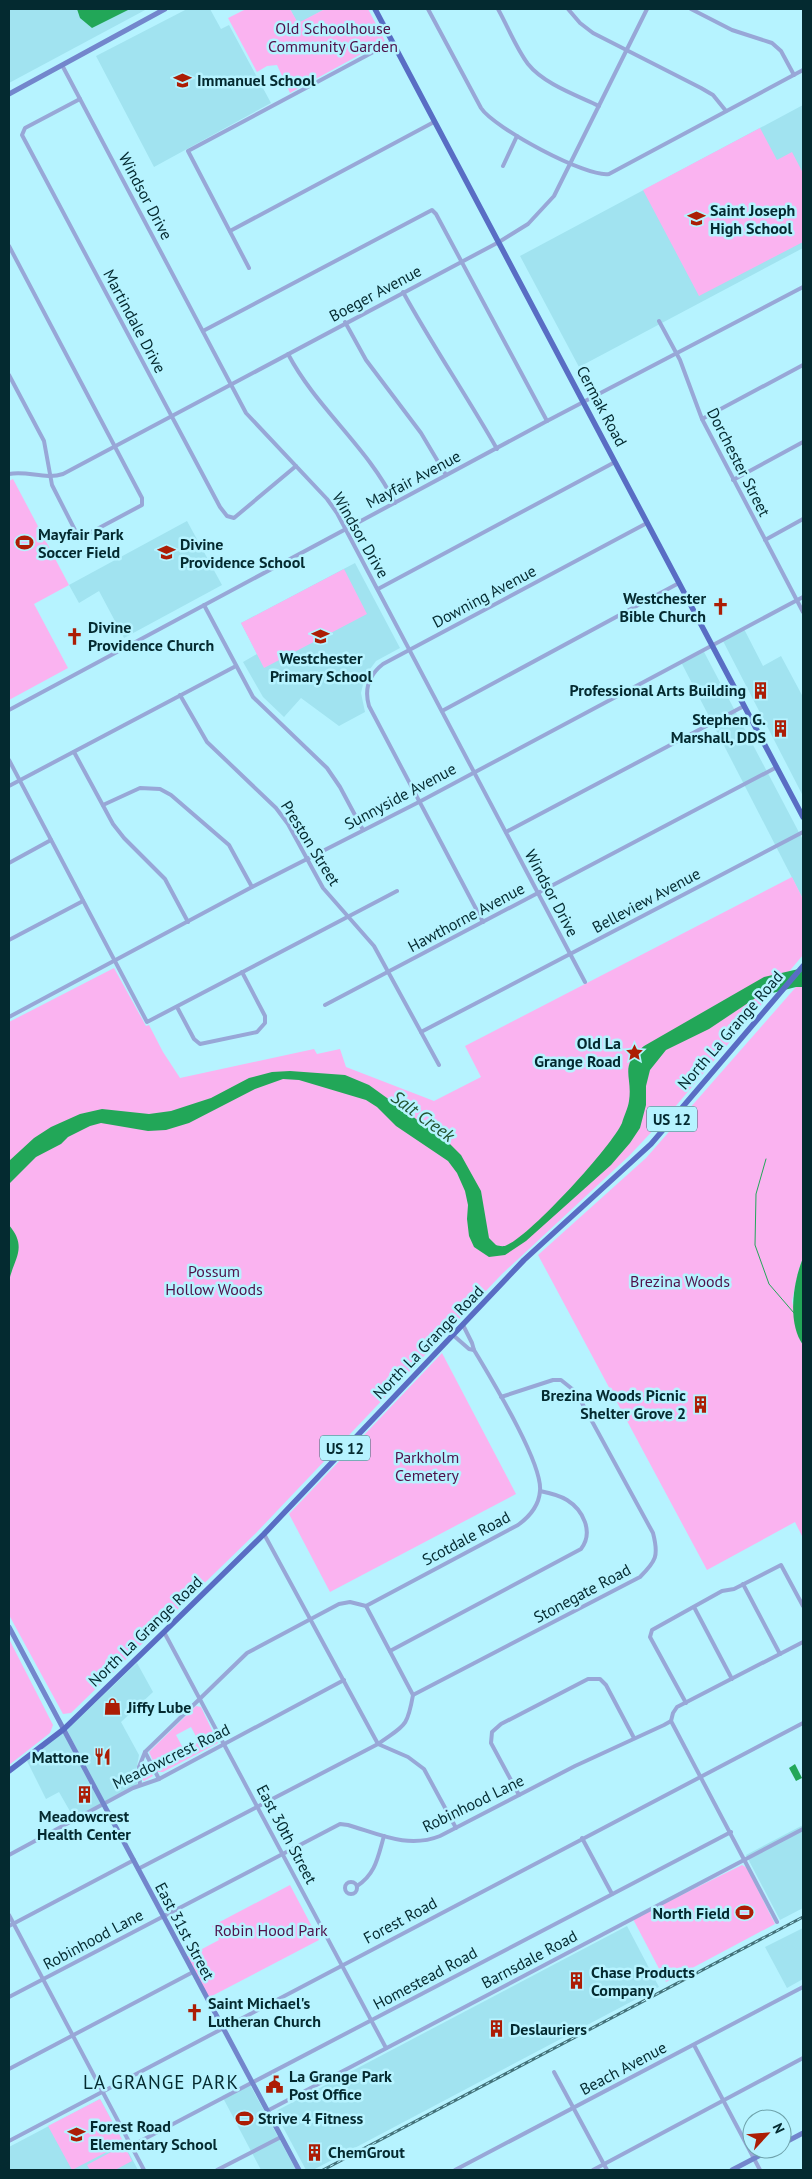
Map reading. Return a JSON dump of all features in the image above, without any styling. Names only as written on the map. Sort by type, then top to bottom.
[{"type":"main road","points":[[9,94],[165,9]]},
{"type":"main road","name":"Cermak Road","points":[[375,9],[803,817]]},
{"type":"main road","name":"North La Grange Road","points":[[64,1729],[264,1534],[524,1260],[650,1144],[803,966]]},
{"type":"main road","name":"East 31st Street","points":[[9,1627],[299,2170]]},
{"type":"main road","name":"US 12","points":[[9,1771],[64,1729]]},
{"type":"main road","points":[[732,2170],[754,2159]]},
{"type":"street","points":[[428,9],[484,113],[499,126],[592,173],[609,174],[803,70]]},
{"type":"street","points":[[498,9],[524,58],[533,69],[547,80],[599,106]]},
{"type":"street","points":[[568,9],[580,23],[593,33],[701,88],[713,96],[726,112]]},
{"type":"street","name":"Boeger Avenue","points":[[9,474],[18,472],[50,476],[62,474],[498,242],[528,224],[554,196],[647,9]]},
{"type":"street","points":[[691,9],[732,30],[772,43],[781,51],[794,75]]},
{"type":"street","points":[[249,268],[188,151],[392,42]]},
{"type":"street","name":"Windsor Drive","points":[[62,65],[248,416],[330,502],[346,530],[585,982]]},
{"type":"street","name":"Martindale Drive","points":[[80,99],[25,128],[22,133],[220,508],[230,518],[244,511],[296,466]]},
{"type":"street","points":[[230,231],[434,122]]},
{"type":"street","points":[[504,166],[517,136]]},
{"type":"street","points":[[203,331],[432,210],[436,214],[547,422]]},
{"type":"street","points":[[9,246],[144,503],[80,537],[54,490],[44,441],[9,375]]},
{"type":"street","name":"Mayfair Avenue","points":[[9,710],[446,475],[803,287]]},
{"type":"street","points":[[403,292],[420,324],[472,404],[497,449]]},
{"type":"street","name":"Dorchester Street","points":[[659,321],[677,355],[702,419],[803,612]]},
{"type":"street","points":[[345,322],[366,360],[421,433],[446,475]]},
{"type":"street","points":[[288,354],[311,392],[379,473],[396,503]]},
{"type":"street","points":[[702,419],[803,365]]},
{"type":"street","points":[[733,480],[803,442]]},
{"type":"street","points":[[378,589],[615,462]]},
{"type":"street","points":[[765,540],[803,519]]},
{"type":"street","name":"Downing Avenue","points":[[483,922],[373,714],[366,695],[372,676],[383,664],[647,523]]},
{"type":"street","points":[[442,711],[679,583]]},
{"type":"street","name":"Sunnyside Avenue","points":[[9,1017],[252,887],[419,802],[803,597]]},
{"type":"street","points":[[204,605],[251,693],[262,707],[314,754],[334,777],[363,830]]},
{"type":"street","points":[[9,786],[236,666]]},
{"type":"street","name":"Preston Street","points":[[180,695],[207,742],[276,808],[288,824],[323,888],[369,939],[389,971],[439,1065]]},
{"type":"street","points":[[506,832],[744,706]]},
{"type":"street","points":[[74,752],[102,805],[124,838],[165,879],[188,922]]},
{"type":"street","points":[[9,760],[147,1022],[397,890]]},
{"type":"street","name":"Hawthorne Avenue","points":[[325,1004],[777,767]]},
{"type":"street","points":[[102,805],[140,788],[160,789],[171,795],[229,845],[252,887]]},
{"type":"street","name":"Belleview Avenue","points":[[421,1032],[803,832]]},
{"type":"street","points":[[9,863],[51,840]]},
{"type":"street","points":[[9,940],[83,901]]},
{"type":"street","points":[[177,1007],[194,1039],[200,1044],[256,1032],[264,1023],[265,1016],[242,972]]},
{"type":"street","points":[[390,1651],[581,1549],[587,1534],[580,1514],[566,1500],[540,1491],[536,1463],[462,1325]]},
{"type":"street","points":[[453,1335],[469,1349],[474,1350]]},
{"type":"street","name":"Stonegate Road","points":[[413,1695],[640,1577],[655,1560],[656,1551],[652,1534],[576,1392],[561,1380],[553,1380],[501,1397]]},
{"type":"street","name":"Scotdale Road","points":[[366,1606],[518,1525],[527,1519],[534,1509],[540,1491]]},
{"type":"street","points":[[264,1534],[378,1744],[408,1757],[424,1769],[456,1828]]},
{"type":"street","points":[[686,1703],[650,1634],[654,1628],[722,1591],[734,1589],[781,1565],[803,1606]]},
{"type":"street","points":[[744,1584],[780,1654]]},
{"type":"street","points":[[138,1869],[378,1744],[401,1729],[406,1723],[413,1695],[366,1606],[350,1602],[339,1604],[247,1653],[145,1752],[139,1767],[140,1785]]},
{"type":"street","points":[[694,1607],[732,1679]]},
{"type":"street","name":"East 30th Street","points":[[164,1632],[386,2048]]},
{"type":"street","name":"Robinhood Lane","points":[[9,1997],[340,1824],[400,1841],[418,1842],[440,1836],[671,1721],[675,1710],[686,1703],[803,1642]]},
{"type":"street","points":[[519,1795],[491,1743],[492,1732],[501,1724],[588,1679],[600,1679],[606,1685],[634,1738]]},
{"type":"street","name":"Meadowcrest Road","points":[[9,1855],[103,1804],[140,1785],[159,1778],[344,1680]]},
{"type":"street","points":[[671,1721],[777,1922]]},
{"type":"street","name":"Forest Road","points":[[9,2140],[803,1723]]},
{"type":"street","points":[[145,1752],[159,1778]]},
{"type":"street","name":"Barnsdale Road","points":[[267,2111],[803,1829]]},
{"type":"street","name":"Homestead Road","points":[[131,2146],[731,1832]]},
{"type":"street","points":[[357,1886],[367,1880],[374,1869],[384,1836]]},
{"type":"street","points":[[582,1838],[612,1894]]},
{"type":"street","points":[[11,1925],[134,1860]]},
{"type":"street","points":[[9,1915],[11,1925],[43,1979],[144,2170]]},
{"type":"street","points":[[9,2069],[193,1972]]},
{"type":"street","name":"Beach Avenue","points":[[455,2170],[803,1988]]},
{"type":"street","points":[[694,2045],[742,2137]]},
{"type":"street","points":[[593,2170],[803,2058]]},
{"type":"street","points":[[554,2072],[607,2170]]},
{"type":"street","points":[[216,2170],[281,2137]]},
{"type":"street","points":[[754,2159],[760,2170]]},
{"type":"shaded area","points":[[9,9],[147,9],[9,83]]},
{"type":"shaded area","points":[[77,9],[130,9],[92,28],[80,18]]},
{"type":"shaded area","name":"Immanuel School","points":[[187,9],[210,9],[221,29],[229,25],[271,103],[154,167],[96,56]]},
{"type":"shaded area","points":[[290,9],[325,9],[298,24]]},
{"type":"shaded area","name":"Saint Joseph High School","points":[[803,105],[803,248],[579,367],[520,256]]},
{"type":"shaded area","name":"Divine Providence School","points":[[187,521],[222,585],[124,638],[99,591],[79,603],[69,585]]},
{"type":"shaded area","name":"Westchester Primary School","points":[[355,563],[400,648],[376,661],[365,676],[361,693],[365,712],[339,726],[301,698],[284,717],[263,697],[243,662],[257,654],[241,623]]},
{"type":"shaded area","points":[[744,629],[763,666],[781,656],[803,697],[803,796],[723,641]]},
{"type":"shaded area","points":[[703,650],[803,840],[803,899],[681,662]]},
{"type":"shaded area","name":"Salt Creek","points":[[803,968],[803,987],[757,997],[709,1029],[666,1050],[650,1070],[646,1086],[646,1105],[640,1128],[630,1143],[611,1165],[526,1241],[505,1255],[489,1257],[474,1247],[469,1236],[468,1205],[465,1191],[457,1173],[448,1161],[396,1126],[377,1107],[366,1100],[299,1080],[283,1079],[255,1089],[189,1123],[166,1130],[148,1131],[101,1123],[90,1126],[36,1157],[9,1184],[9,1161],[34,1138],[51,1127],[80,1114],[102,1109],[149,1114],[171,1111],[211,1098],[249,1078],[272,1072],[290,1071],[345,1075],[369,1085],[448,1142],[461,1155],[481,1191],[489,1238],[496,1245],[504,1246],[518,1238],[551,1209],[615,1134],[622,1123],[628,1104],[630,1092],[628,1072],[631,1060],[636,1053],[644,1046],[764,977]]},
{"type":"shaded area","points":[[9,1225],[15,1233],[19,1247],[9,1281]]},
{"type":"shaded area","points":[[803,1258],[803,1345],[795,1325],[793,1302],[799,1268]]},
{"type":"shaded area","points":[[137,1663],[153,1692],[121,1722],[139,1755],[136,1772],[138,1787],[105,1804],[67,1730]]},
{"type":"shaded area","points":[[63,1732],[103,1805],[75,1820],[59,1792],[46,1799],[27,1761]]},
{"type":"shaded area","points":[[795,1764],[802,1778],[796,1781],[789,1768]]},
{"type":"shaded area","points":[[803,1825],[803,1908],[780,1920],[746,1855]]},
{"type":"shaded area","points":[[627,1926],[659,1987],[313,2170],[306,2170],[276,2114],[278,2110]]},
{"type":"shaded area","points":[[803,1928],[803,1979],[787,1988],[765,1947]]},
{"type":"shaded area","points":[[249,2083],[296,2170],[261,2170],[222,2096]]},
{"type":"shaded area","name":"Forest Road Elementary School","points":[[100,2099],[138,2170],[9,2170],[9,2147]]},
{"type":"green space","name":"Old Schoolhouse Community Garden","points":[[246,9],[290,9],[298,23],[325,9],[368,9],[385,41],[290,93],[277,65],[267,66],[257,72],[228,18]]},
{"type":"green space","points":[[760,128],[777,160],[792,152],[803,173],[803,242],[699,296],[643,190]]},
{"type":"green space","points":[[13,479],[69,585],[34,604],[68,668],[9,700],[9,481]]},
{"type":"green space","points":[[344,569],[367,614],[264,668],[241,623]]},
{"type":"green space","name":"Possum Hollow Woods","points":[[792,877],[803,899],[803,955],[675,1107],[629,1156],[502,1274],[257,1532],[71,1713],[63,1714],[9,1615],[9,1022],[114,968],[146,1026],[149,1025],[163,1052],[180,1078],[314,1049],[317,1054],[340,1049],[346,1067],[434,1101],[481,1077],[465,1046]]},
{"type":"green space","name":"Brezina Woods","points":[[796,987],[803,987],[803,1258],[792,1301],[803,1345],[803,1538],[795,1522],[707,1570],[538,1255],[646,1158]]},
{"type":"green space","name":"Parkholm Cemetery","points":[[442,1353],[516,1494],[330,1592],[289,1514]]},
{"type":"green space","points":[[9,1639],[53,1725],[50,1733],[9,1765]]},
{"type":"green space","points":[[196,1706],[201,1707],[218,1743],[163,1772],[158,1772],[149,1752]],"holes":[[[191,1727],[199,1742],[184,1750],[176,1735]]]},
{"type":"green space","points":[[144,1764],[148,1766],[153,1776],[144,1781],[140,1778],[141,1767]]},
{"type":"green space","points":[[742,1865],[747,1868],[775,1924],[666,1982],[633,1919]]},
{"type":"green space","name":"Robin Hood Park","points":[[290,1885],[319,1940],[208,1998],[187,1957],[219,1940],[212,1926]]},
{"type":"green space","points":[[100,2099],[124,2143],[72,2170],[48,2126]]},
{"type":"green space","points":[[124,2145],[132,2161],[115,2170],[90,2170],[87,2165]]},
{"type":"waterway","points":[[766,1159],[756,1194],[755,1245],[769,1284],[794,1313]]},
{"type":"railway","points":[[323,2170],[803,1917]]},
{"type":"place","name":"Immanuel School","points":[[183,80]]},
{"type":"place","name":"Saint Joseph High School","points":[[696,219]]},
{"type":"place","name":"Mayfair Park Soccer Field","points":[[24,543]]},
{"type":"place","name":"Divine Providence School","points":[[166,553]]},
{"type":"place","name":"Westchester Bible Church","points":[[720,607]]},
{"type":"place","name":"Divine Providence Church","points":[[74,636]]},
{"type":"place","name":"Westchester Primary School","points":[[321,636]]},
{"type":"place","name":"Professional Arts Building","points":[[760,690]]},
{"type":"place","name":"Stephen G. Marshall, DDS","points":[[780,728]]},
{"type":"place","name":"Old La Grange Road","points":[[635,1052]]},
{"type":"place","name":"Brezina Woods Picnic Shelter Grove 2","points":[[700,1404]]},
{"type":"place","name":"Jiffy Lube","points":[[113,1707]]},
{"type":"place","name":"Mattone","points":[[103,1757]]},
{"type":"place","name":"Meadowcrest Health Center","points":[[84,1795]]},
{"type":"place","name":"North Field","points":[[744,1913]]},
{"type":"place","name":"Chase Products Company","points":[[577,1981]]},
{"type":"place","name":"Saint Michael's Lutheran Church","points":[[194,2012]]},
{"type":"place","name":"Deslauriers","points":[[496,2029]]},
{"type":"place","name":"La Grange Park Post Office","points":[[275,2085]]},
{"type":"place","name":"Strive 4 Fitness","points":[[244,2118]]},
{"type":"place","name":"Forest Road Elementary School","points":[[76,2135]]},
{"type":"place","name":"ChemGrout","points":[[314,2152]]},
{"type":"district","name":"LA GRANGE PARK","points":[[161,2082]]}]
